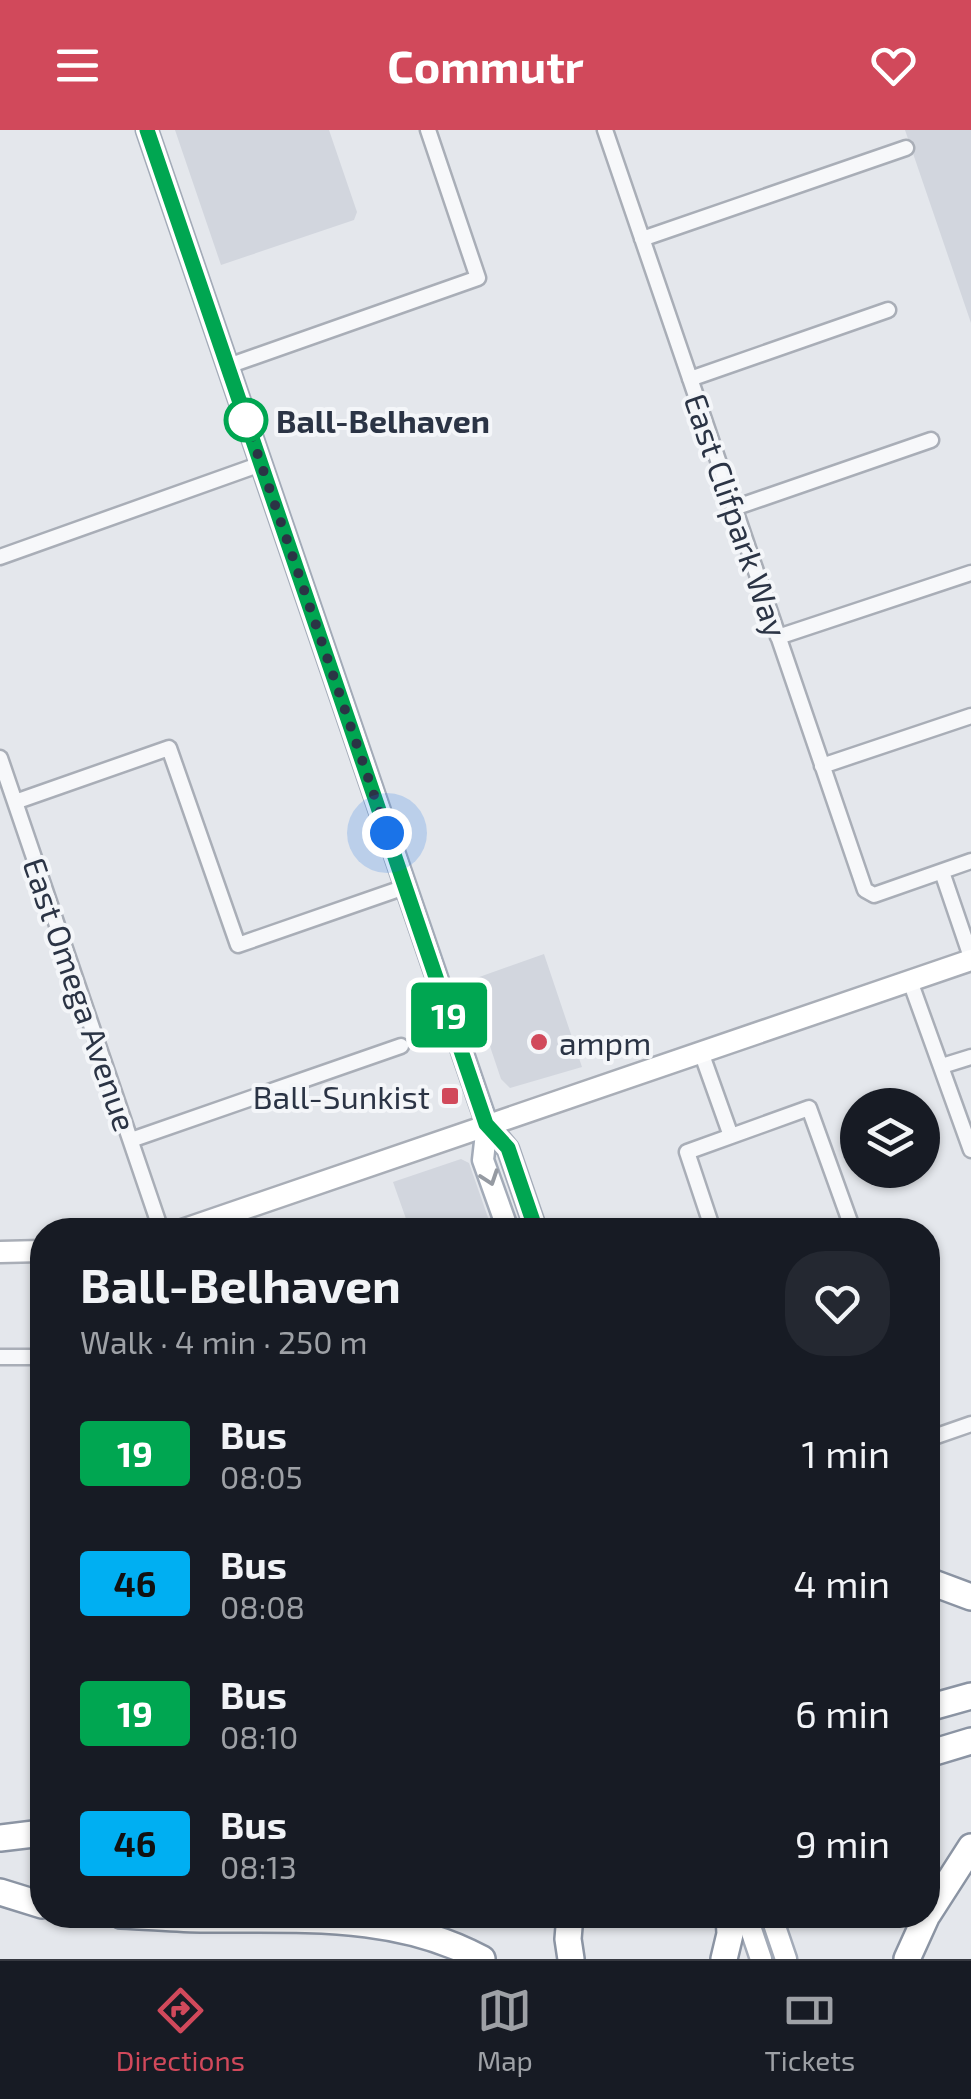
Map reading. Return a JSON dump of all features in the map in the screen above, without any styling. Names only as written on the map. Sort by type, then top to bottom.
[{"type":"highway","points":[[940,1585],[971,1597]]},
{"type":"highway","points":[[940,1705],[971,1696]]},
{"type":"highway","points":[[940,1750],[971,1741]]},
{"type":"highway","points":[[0,1838],[30,1834]]},
{"type":"highway","points":[[0,1848],[30,1848]]},
{"type":"highway","points":[[940,1893],[971,1848]]},
{"type":"highway","points":[[0,1889],[30,1887]]},
{"type":"highway","points":[[0,1889],[30,1900]]},
{"type":"highway","points":[[387,1928],[422,1934],[482,1959]]},
{"type":"highway","points":[[569,1928],[572,1959]]},
{"type":"highway","points":[[724,1959],[730,1928]]},
{"type":"highway","points":[[907,1959],[921,1928]]},
{"type":"main road","points":[[147,130],[486,1124],[483,1160],[504,1218]]},
{"type":"main road","points":[[216,1218],[971,958]]},
{"type":"main road","points":[[486,1124],[508,1148],[532,1218]]},
{"type":"main road","points":[[0,1252],[30,1251]]},
{"type":"main road","points":[[750,1928],[760,1959]]},
{"type":"main road","points":[[775,1928],[786,1959]]},
{"type":"street","points":[[228,366],[478,278],[428,130]]},
{"type":"street","name":"East Clifpark Way","points":[[605,130],[865,890],[874,895],[942,872]]},
{"type":"street","points":[[642,239],[906,148]]},
{"type":"street","points":[[690,378],[888,310]]},
{"type":"street","points":[[734,508],[931,440]]},
{"type":"street","points":[[0,557],[261,464]]},
{"type":"street","points":[[778,637],[971,573]]},
{"type":"street","points":[[822,766],[971,716]]},
{"type":"street","points":[[15,802],[169,748],[238,945],[405,887]]},
{"type":"street","name":"East Omega Avenue","points":[[0,758],[157,1218]]},
{"type":"street","points":[[971,862],[942,872],[971,958]]},
{"type":"street","points":[[910,980],[971,1150]]},
{"type":"street","points":[[131,1140],[401,1046]]},
{"type":"street","points":[[702,1052],[731,1136]]},
{"type":"street","points":[[942,1066],[971,1057]]},
{"type":"street","points":[[709,1218],[687,1152],[810,1108],[850,1218]]},
{"type":"street","points":[[0,1357],[30,1357]]},
{"type":"street","points":[[940,1436],[970,1429]]},
{"type":"shaded area","points":[[175,130],[329,130],[357,212],[354,220],[221,265]]},
{"type":"shaded area","points":[[905,130],[971,130],[971,323]]},
{"type":"shaded area","points":[[544,954],[582,1067],[510,1088],[501,1079],[468,981]]},
{"type":"shaded area","points":[[461,1159],[469,1163],[488,1218],[406,1218],[393,1182]]},
{"type":"bus line","name":"19","points":[[147,130],[486,1124],[508,1148],[532,1218]]},
{"type":"place","name":"Ball-Belhaven","points":[[246,420]]},
{"type":"place","name":"ampm","points":[[539,1042]]},
{"type":"place","name":"Ball-Sunkist","points":[[450,1096]]},
{"type":"route","points":[[246,420],[387,833]]}]
